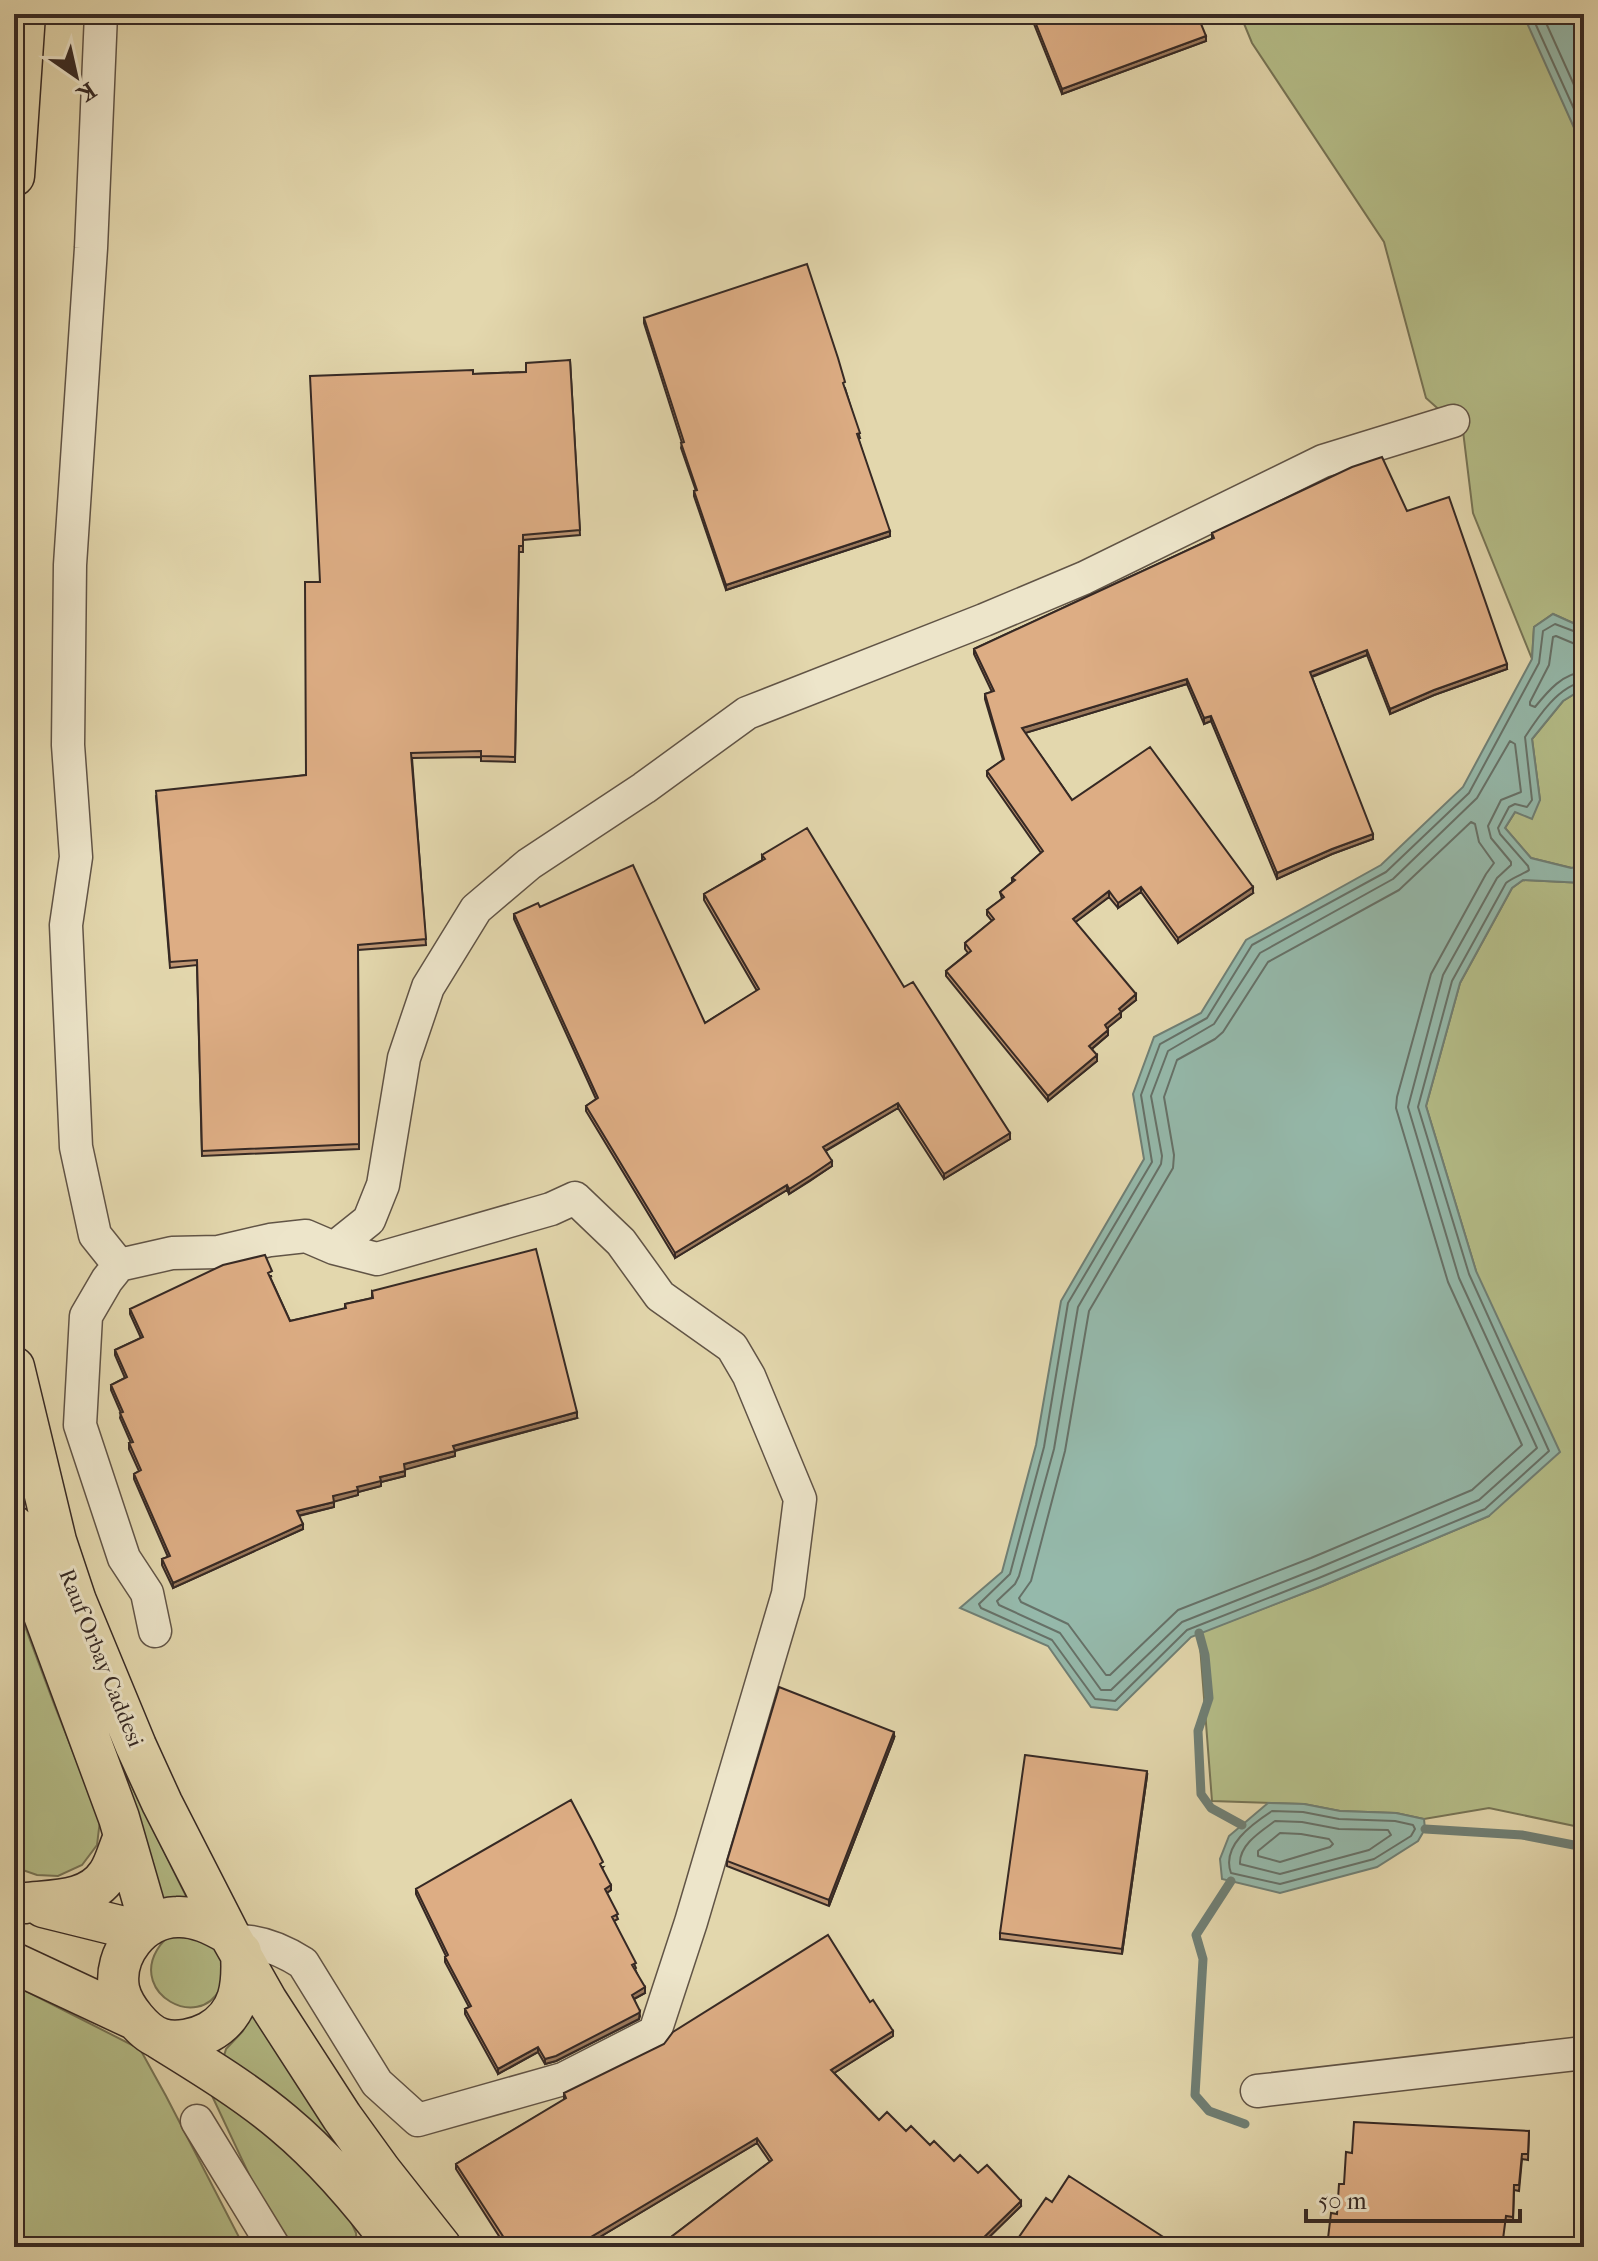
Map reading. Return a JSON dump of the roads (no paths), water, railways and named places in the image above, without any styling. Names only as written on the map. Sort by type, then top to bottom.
[{"type":"main road","points":[[14,176],[25,14]]},
{"type":"main road","name":"Rauf Orbay Caddesi","points":[[14,1367],[52,1527],[76,1601],[149,1775],[267,2001],[342,2117],[441,2247]]},
{"type":"main road","name":"Rauf Orbay Caddesi","points":[[14,1526],[119,1818],[145,1928]]},
{"type":"main road","points":[[20,1901],[66,1899],[90,1892],[107,1875],[123,1839]]},
{"type":"main road","points":[[20,1901],[145,1928]]},
{"type":"main road","points":[[148,2029],[127,2009],[119,1989],[119,1968],[127,1948],[145,1928],[175,1917],[194,1918],[235,1942]]},
{"type":"main road","name":"Rauf Orbay Caddesi","points":[[148,2029],[180,2040],[201,2036],[220,2026],[234,2010],[241,1992],[235,1942]]},
{"type":"main road","points":[[14,1963],[148,2029],[214,2072],[283,2123],[312,2149],[388,2242]]},
{"type":"street","points":[[101,14],[91,248],[70,565],[68,745],[76,857],[66,925],[76,1147],[95,1235],[119,1265]]},
{"type":"street","points":[[334,1248],[369,1220],[383,1185],[404,1058],[428,987],[476,909],[529,864],[644,788],[747,713],[1084,578],[1323,461],[1453,421]]},
{"type":"street","points":[[155,1631],[147,1593],[124,1558],[80,1425],[86,1316],[119,1265],[172,1253],[218,1252],[270,1240],[306,1236],[334,1248],[377,1259],[551,1209],[575,1198],[621,1242],[660,1296],[732,1347],[749,1376],[800,1499],[788,1594],[691,1922],[655,2032],[563,2079],[418,2120],[377,2083],[303,1963],[287,1952],[251,1940],[235,1942]]},
{"type":"street","points":[[1257,2091],[1584,2053]]},
{"type":"street","points":[[197,2121],[274,2247]]},
{"type":"water","points":[[1523,14],[1584,14],[1584,150]]},
{"type":"water","points":[[1553,614],[1584,628],[1584,688],[1563,701],[1532,739],[1540,800],[1532,819],[1515,812],[1505,828],[1531,858],[1571,868],[1584,866],[1584,883],[1523,880],[1512,888],[1460,983],[1426,1106],[1476,1271],[1560,1452],[1489,1516],[1191,1637],[1117,1710],[1091,1707],[1048,1646],[960,1608],[1002,1572],[1036,1445],[1061,1301],[1144,1159],[1133,1094],[1154,1037],[1201,1013],[1246,940],[1381,865],[1463,787],[1532,659],[1534,627]]},
{"type":"water","points":[[1268,1803],[1396,1813],[1424,1819],[1425,1829],[1418,1841],[1377,1867],[1280,1893],[1222,1879],[1220,1859],[1229,1836]]},
{"type":"waterway","points":[[1199,1633],[1205,1655],[1209,1698],[1198,1731],[1201,1794],[1211,1808],[1242,1825]]},
{"type":"waterway","points":[[1425,1829],[1522,1835],[1584,1847]]},
{"type":"waterway","points":[[1231,1881],[1196,1935],[1203,1959],[1195,2095],[1209,2111],[1245,2124]]}]
